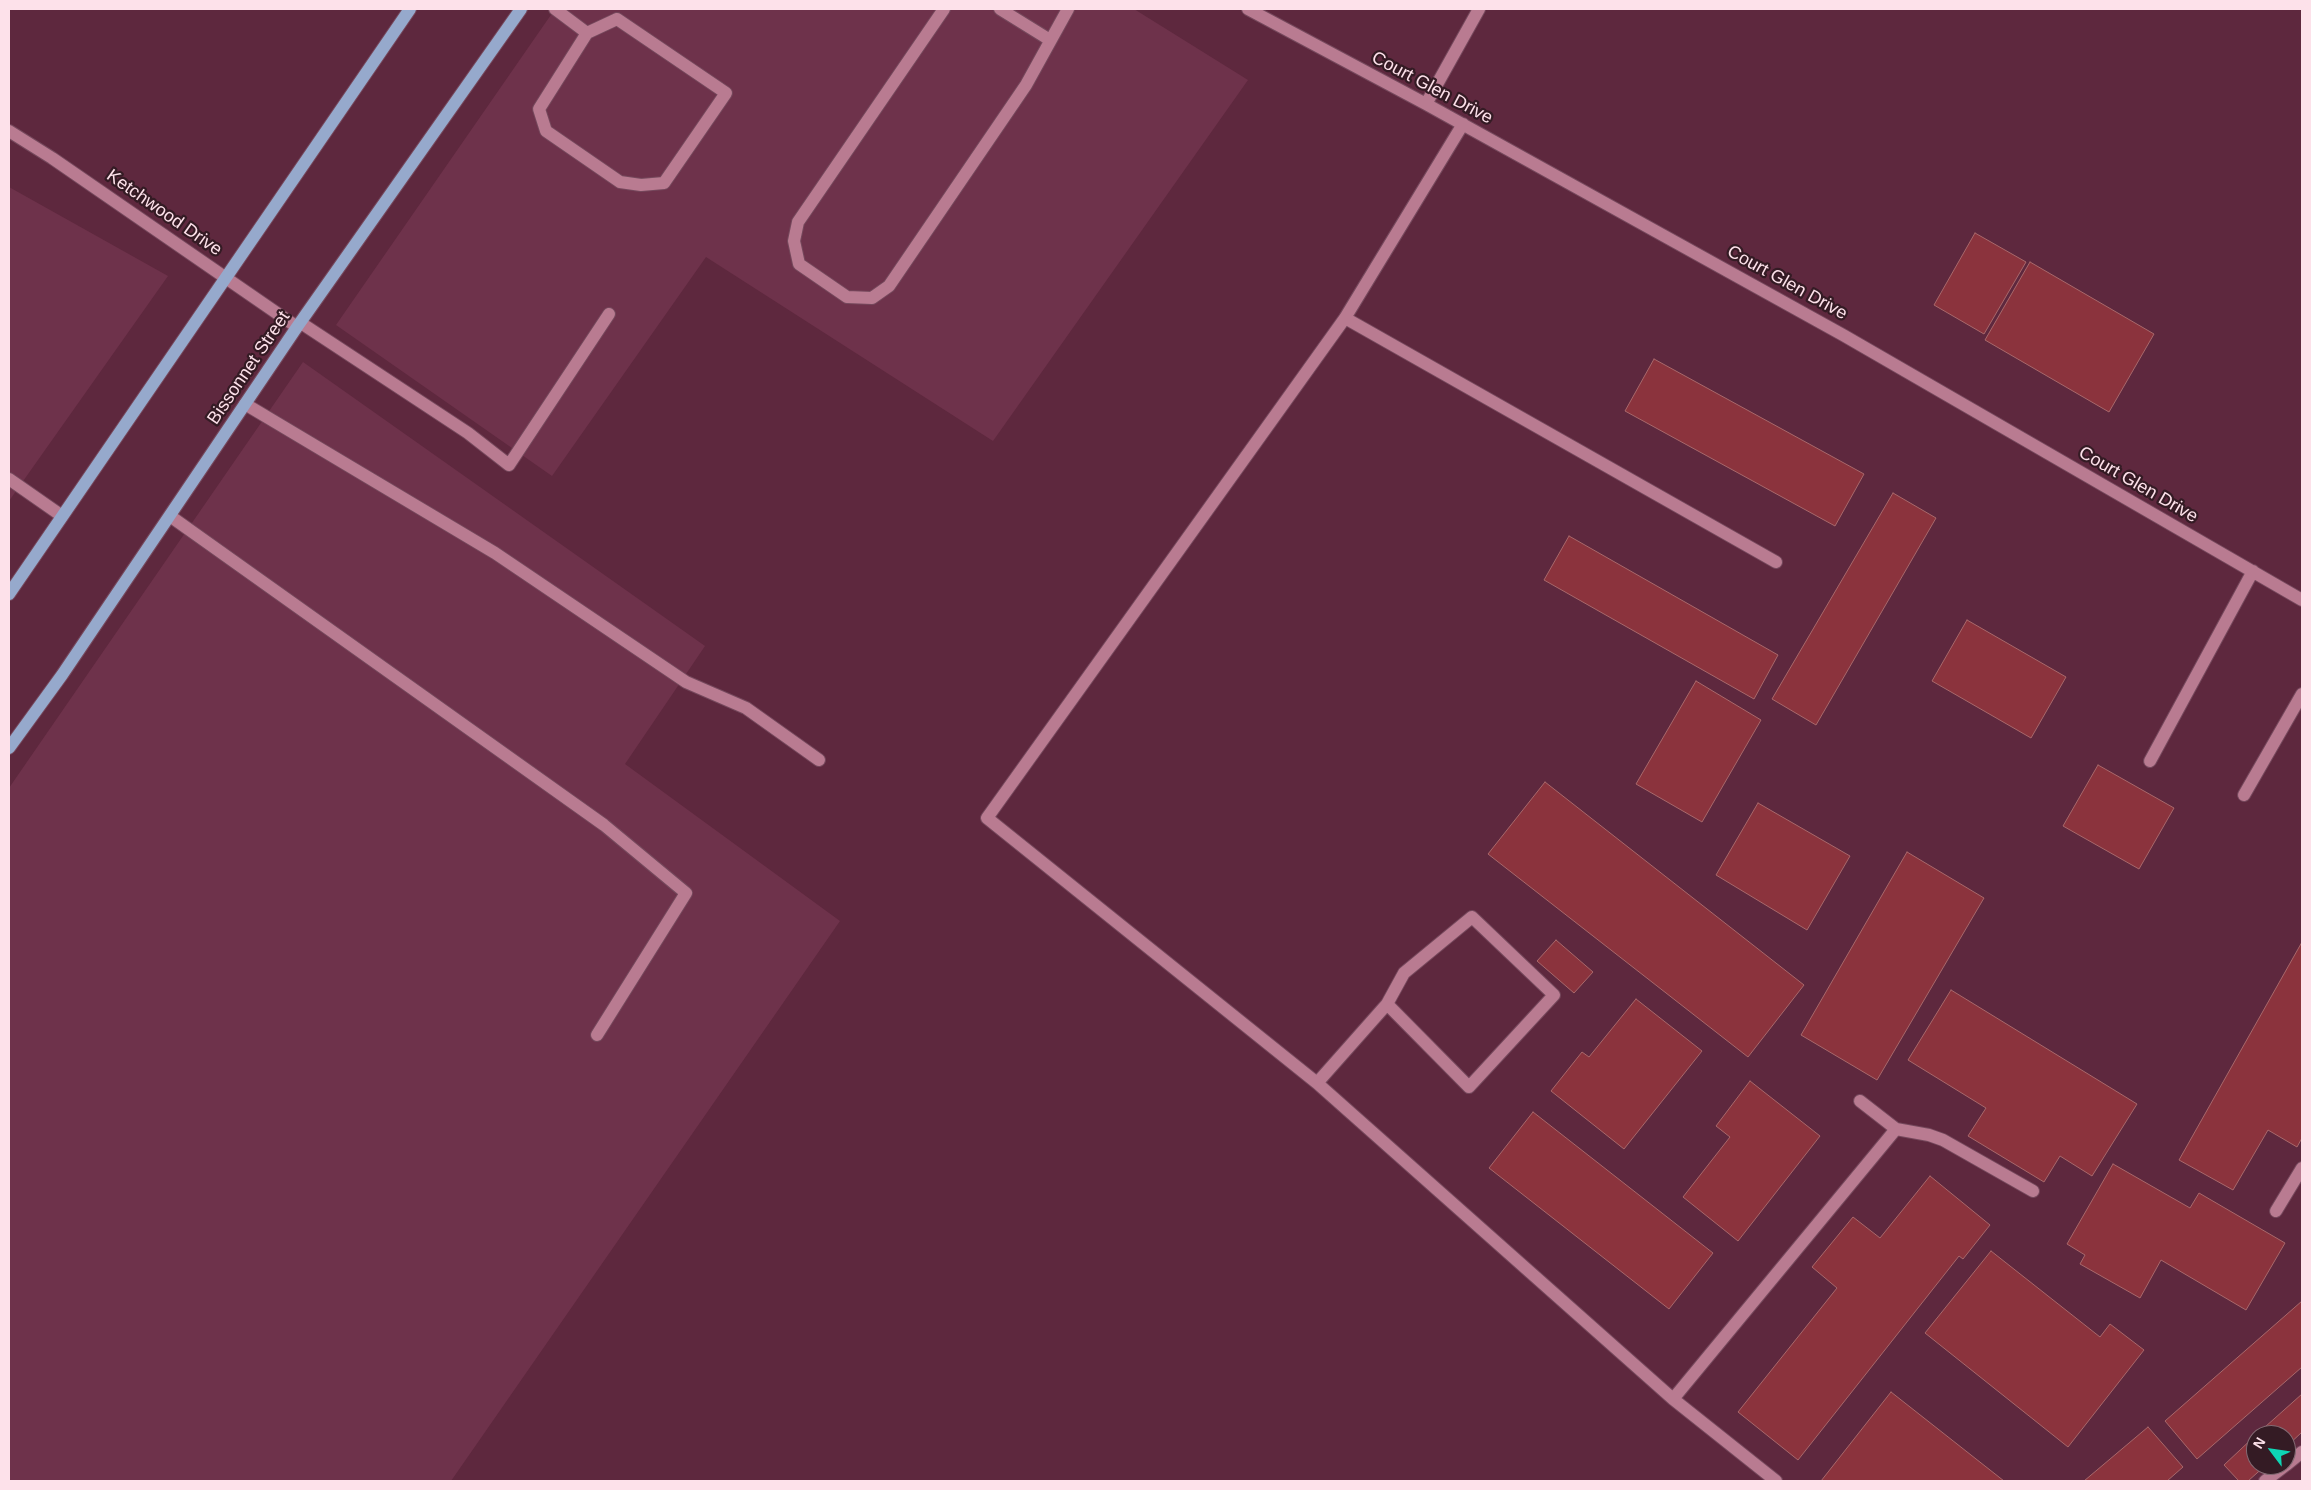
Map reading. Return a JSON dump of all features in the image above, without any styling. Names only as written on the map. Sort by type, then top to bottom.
[{"type":"main road","points":[[9,594],[410,9]]},
{"type":"main road","name":"Bissonnet Street","points":[[9,748],[62,674],[299,325],[521,9]]},
{"type":"street","points":[[555,9],[587,33]]},
{"type":"street","points":[[944,9],[798,222],[794,241],[799,264],[847,296],[872,298],[888,286],[1026,85],[1068,9]]},
{"type":"street","points":[[1000,9],[1050,40]]},
{"type":"street","name":"Court Glen Drive","points":[[1248,9],[1463,124],[1852,340],[2302,600]]},
{"type":"street","points":[[1426,104],[1479,9]]},
{"type":"street","points":[[617,19],[726,93],[664,183],[642,185],[620,182],[546,131],[539,108],[587,33],[617,19]]},
{"type":"street","points":[[1463,124],[1345,318],[987,818],[1317,1083],[1673,1399],[1776,1481]]},
{"type":"street","name":"Ketchwood Drive","points":[[9,131],[52,158],[226,277],[468,433],[510,465],[609,314]]},
{"type":"street","points":[[1345,318],[1776,562]]},
{"type":"street","points":[[245,404],[495,553],[686,682],[746,708],[819,760]]},
{"type":"street","points":[[9,479],[62,516]]},
{"type":"street","points":[[170,516],[604,825],[686,893],[597,1034]]},
{"type":"street","points":[[2150,761],[2253,571]]},
{"type":"street","points":[[2244,795],[2302,694]]},
{"type":"street","points":[[1317,1083],[1387,1004],[1404,973],[1472,917],[1554,995],[1468,1087],[1387,1004]]},
{"type":"street","points":[[1860,1102],[1896,1130],[1929,1135],[1943,1140],[2033,1192]]},
{"type":"street","points":[[1673,1399],[1896,1130]]},
{"type":"street","points":[[2276,1211],[2302,1168]]},
{"type":"shaded area","points":[[555,9],[1134,9],[1248,80],[993,441],[706,257],[552,476],[336,325]]},
{"type":"shaded area","points":[[9,187],[168,276],[9,501]]},
{"type":"shaded area","points":[[303,362],[705,646],[625,764],[840,921],[451,1481],[9,1481],[9,788]]},
{"type":"building","points":[[1975,233],[2026,262],[1984,334],[1934,305]]},
{"type":"building","points":[[2030,262],[2154,334],[2109,412],[1985,340]]},
{"type":"building","points":[[1654,359],[1864,474],[1835,526],[1625,411]]},
{"type":"building","points":[[1893,493],[1936,518],[1816,725],[1772,699]]},
{"type":"building","points":[[1569,536],[1778,655],[1754,699],[1544,580]]},
{"type":"building","points":[[1967,620],[2066,677],[2031,738],[1932,681]]},
{"type":"building","points":[[1696,681],[1761,720],[1702,822],[1636,784]]},
{"type":"building","points":[[2098,765],[2174,808],[2139,869],[2063,826]]},
{"type":"building","points":[[1545,782],[1804,985],[1748,1057],[1488,854]]},
{"type":"building","points":[[1758,803],[1850,856],[1807,930],[1716,875]]},
{"type":"building","points":[[1907,852],[1984,898],[1877,1080],[1801,1035]]},
{"type":"building","points":[[1556,940],[1593,972],[1574,993],[1537,961]]},
{"type":"building","points":[[2302,942],[2302,1138],[2297,1147],[2268,1130],[2233,1190],[2179,1160]]},
{"type":"building","points":[[1951,990],[2137,1104],[2092,1176],[2060,1156],[2044,1182],[1968,1136],[1986,1108],[1908,1060]]},
{"type":"building","points":[[1636,999],[1702,1051],[1624,1149],[1551,1091],[1582,1052],[1589,1057]]},
{"type":"building","points":[[1750,1081],[1820,1136],[1738,1241],[1683,1197],[1730,1137],[1716,1126]]},
{"type":"building","points":[[1533,1112],[1713,1253],[1669,1309],[1489,1168]]},
{"type":"building","points":[[2113,1164],[2190,1208],[2199,1193],[2285,1243],[2246,1310],[2161,1260],[2140,1298],[2080,1264],[2085,1255],[2067,1244]]},
{"type":"building","points":[[1930,1176],[1990,1225],[1963,1259],[1959,1256],[1798,1460],[1738,1412],[1837,1288],[1812,1267],[1853,1217],[1880,1238]]},
{"type":"building","points":[[1991,1251],[2100,1337],[2110,1324],[2144,1350],[2068,1447],[1925,1333]]},
{"type":"building","points":[[2302,1301],[2302,1367],[2197,1459],[2165,1421]]},
{"type":"building","points":[[1891,1392],[2004,1481],[1821,1481]]},
{"type":"building","points":[[2302,1394],[2302,1432],[2296,1438],[2296,1425],[2267,1425]]},
{"type":"building","points":[[2148,1427],[2183,1467],[2167,1481],[2084,1481]]},
{"type":"building","points":[[2246,1444],[2246,1475],[2255,1475],[2248,1481],[2239,1481],[2224,1465]]}]
